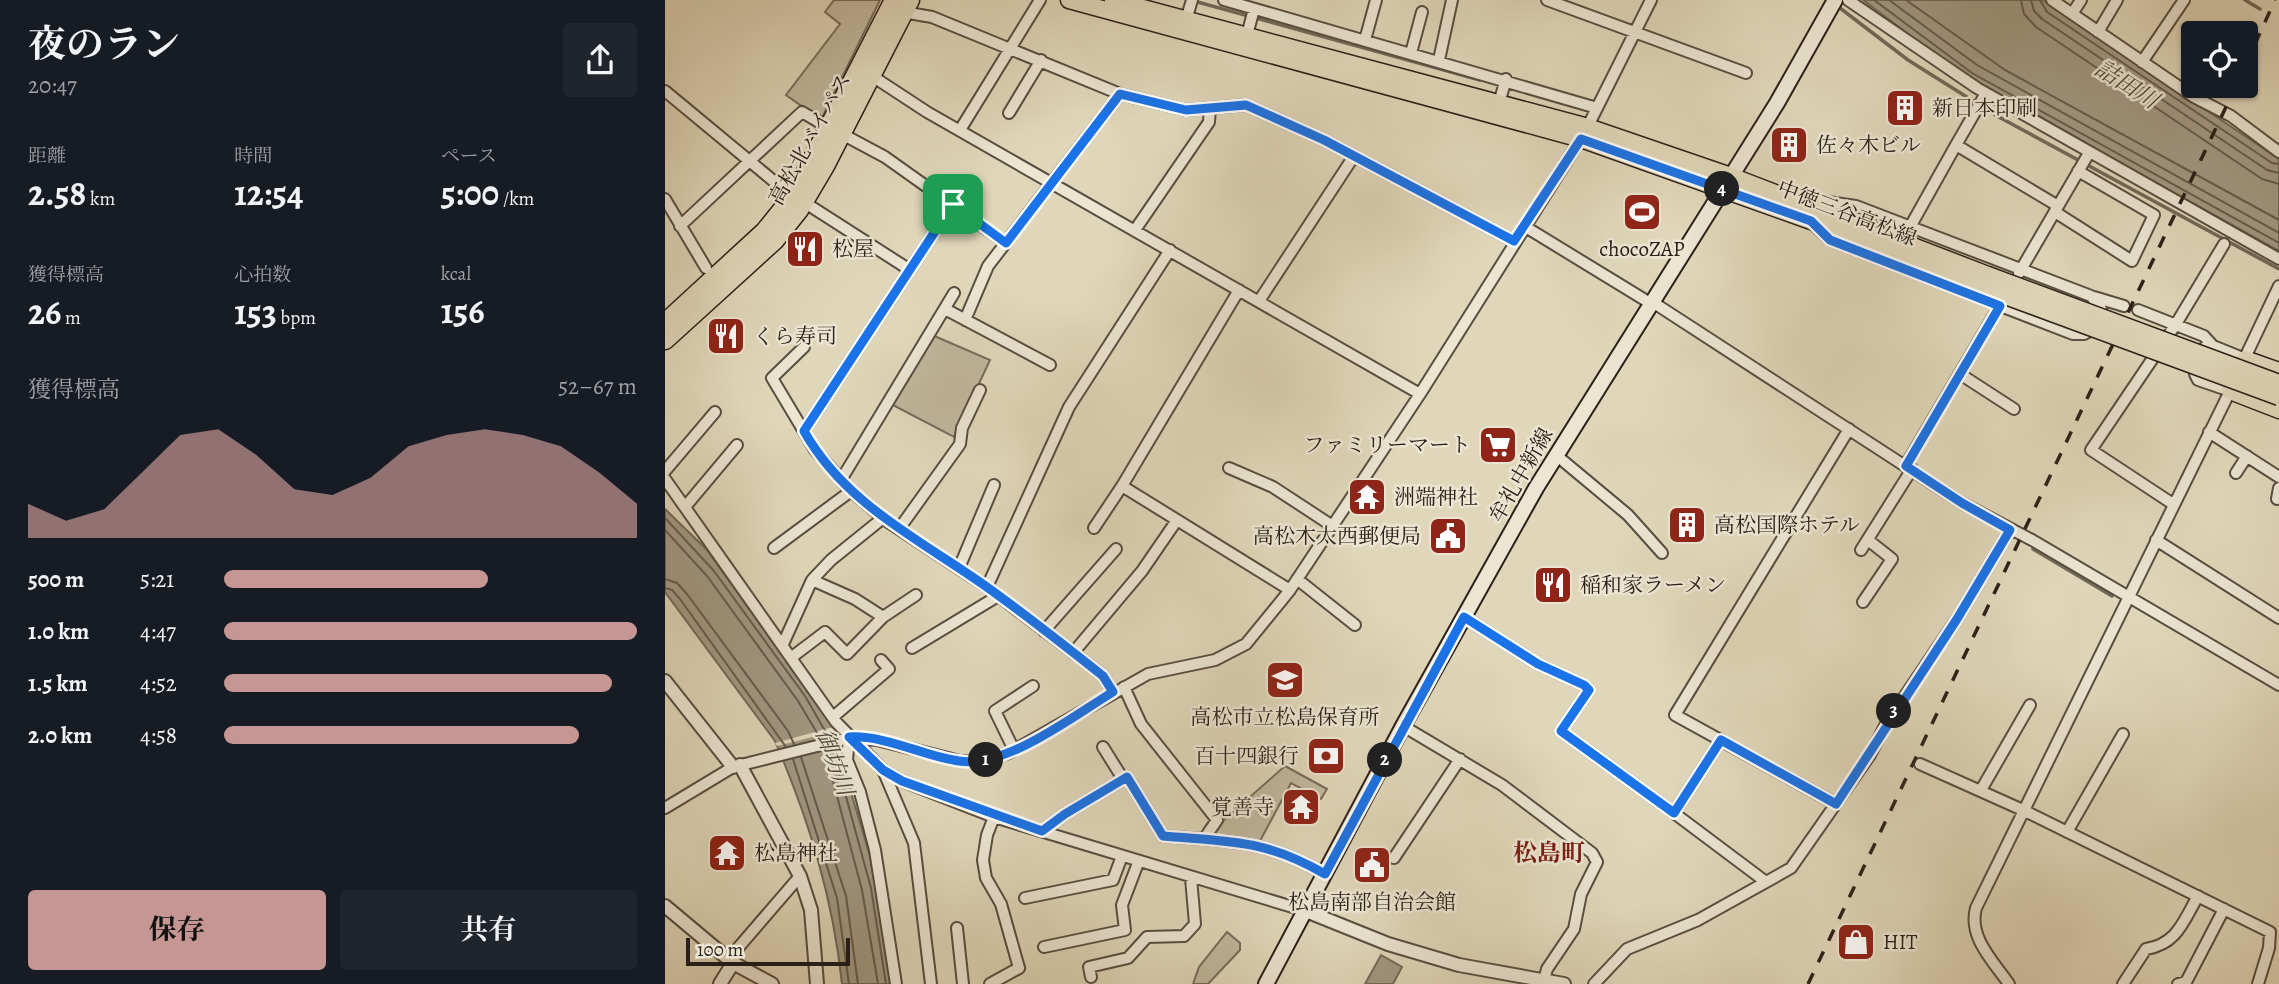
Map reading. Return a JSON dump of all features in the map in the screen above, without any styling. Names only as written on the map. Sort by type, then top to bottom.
[{"type":"highway","name":"高松北バイパス","points":[[665,340],[775,240],[902,4]]},
{"type":"highway","name":"高松北バイパス","points":[[665,323],[799,199]]},
{"type":"main road","name":"中徳三谷高松線","points":[[1069,0],[1584,133]]},
{"type":"main road","name":"中徳三谷高松線","points":[[1113,0],[1189,9],[1249,30],[1501,98],[1584,133],[1727,183],[1811,221],[2279,383]]},
{"type":"main road","name":"牟礼中新線","points":[[1266,984],[1403,726],[1556,455],[1810,48],[1835,0]]},
{"type":"main road","name":"中徳三谷高松線","points":[[1727,183],[1787,197],[1985,281],[2279,397]]},
{"type":"main road","points":[[2245,359],[2279,371]]},
{"type":"main road","points":[[2230,391],[2279,410]]},
{"type":"street","points":[[960,130],[1040,0]]},
{"type":"street","points":[[1224,0],[1506,79],[1597,108]]},
{"type":"street","points":[[1365,40],[1376,0]]},
{"type":"street","points":[[1439,61],[1452,0]]},
{"type":"street","points":[[1547,0],[1746,73]]},
{"type":"street","points":[[665,808],[736,766],[844,738],[877,740],[960,761],[981,761],[1014,750],[1148,674],[1229,656],[1245,644],[1290,590],[1420,394],[1584,133],[1651,0]]},
{"type":"street","points":[[1848,0],[1986,93],[2279,259]]},
{"type":"street","points":[[2052,0],[2194,97],[2231,116],[2279,152]]},
{"type":"street","points":[[2072,14],[2081,0]]},
{"type":"street","points":[[2098,32],[2117,0]]},
{"type":"street","points":[[2142,62],[2184,0]]},
{"type":"street","points":[[902,4],[1120,94],[1186,110],[1246,105],[1354,156],[1514,241]]},
{"type":"street","points":[[1249,30],[1254,9]]},
{"type":"street","points":[[1411,53],[1422,12]]},
{"type":"street","points":[[1010,106],[1041,60]]},
{"type":"street","points":[[865,72],[960,130],[1420,394]]},
{"type":"street","points":[[1501,98],[1506,79]]},
{"type":"street","points":[[665,91],[799,199],[910,270]]},
{"type":"street","points":[[1910,227],[1986,93]]},
{"type":"street","points":[[965,320],[988,266],[1120,94]]},
{"type":"street","points":[[1135,230],[1209,122],[1210,109]]},
{"type":"street","points":[[680,226],[802,112],[885,157],[1006,243]]},
{"type":"street","points":[[1956,145],[2057,209],[2132,261],[2154,215],[2078,171]]},
{"type":"street","points":[[1863,602],[1892,559],[1865,545],[1960,374],[2089,153]]},
{"type":"street","points":[[1259,301],[1354,156]]},
{"type":"street","points":[[1787,197],[1828,200],[1856,206],[2091,296],[2125,306]]},
{"type":"street","points":[[665,201],[706,268]]},
{"type":"street","points":[[804,431],[953,204]]},
{"type":"street","points":[[1811,221],[1830,240],[2073,334],[2084,334],[2094,328],[2101,309],[2091,296]]},
{"type":"street","points":[[1524,226],[1651,302],[1962,503],[2129,596],[2279,685]]},
{"type":"street","points":[[2173,504],[2091,450],[2176,324],[2224,244]]},
{"type":"street","points":[[987,587],[1069,407],[1170,250]]},
{"type":"street","points":[[2009,984],[1978,938],[1973,920],[2279,286]]},
{"type":"street","points":[[1094,527],[1122,486],[1239,290]]},
{"type":"street","points":[[841,480],[954,293]]},
{"type":"street","points":[[945,309],[1050,365]]},
{"type":"street","points":[[2138,310],[2204,336],[2213,346]]},
{"type":"street","points":[[2230,391],[2198,380],[2196,374],[2205,346],[2213,346],[2245,359]]},
{"type":"street","points":[[804,347],[772,378],[815,450],[851,491],[883,518],[987,587],[1119,690],[1141,724],[1217,820],[1203,839]]},
{"type":"street","points":[[1960,374],[2014,409]]},
{"type":"street","points":[[899,529],[960,444],[963,428],[981,390]]},
{"type":"street","points":[[665,471],[715,412]]},
{"type":"street","points":[[1836,804],[1675,715],[1849,429]]},
{"type":"street","points":[[2209,432],[2279,477]]},
{"type":"street","points":[[685,507],[737,445]]},
{"type":"street","points":[[1556,455],[1628,515],[1662,553]]},
{"type":"street","points":[[2236,473],[2247,456]]},
{"type":"street","points":[[1229,468],[1273,486],[1334,527]]},
{"type":"street","points":[[665,479],[792,657],[844,738],[847,760],[860,792],[874,850],[896,984]]},
{"type":"street","points":[[959,568],[995,485]]},
{"type":"street","points":[[1122,486],[1290,590]]},
{"type":"street","points":[[774,548],[851,491]]},
{"type":"street","points":[[783,644],[813,580],[831,560],[883,518]]},
{"type":"street","points":[[1073,653],[1142,571],[1177,520]]},
{"type":"street","points":[[1594,984],[1627,949],[1698,920],[1791,868],[1962,611],[2010,530]]},
{"type":"street","points":[[2156,540],[2279,618]]},
{"type":"street","points":[[1044,631],[1116,549]]},
{"type":"street","points":[[1297,579],[1345,611],[1355,625]]},
{"type":"street","points":[[813,580],[855,599],[883,617]]},
{"type":"street","points":[[792,657],[825,632],[847,654],[883,617],[916,595]]},
{"type":"street","points":[[912,648],[998,597]]},
{"type":"street","points":[[1464,617],[1538,664],[1584,685],[1589,690],[1561,731],[1766,882]]},
{"type":"street","points":[[833,717],[889,669],[881,660]]},
{"type":"street","points":[[665,681],[736,766],[800,876],[810,911],[817,984]]},
{"type":"street","points":[[1014,750],[995,711],[1033,685]]},
{"type":"street","points":[[1981,790],[2030,705]]},
{"type":"street","points":[[1403,726],[1502,785],[1592,852],[1597,862],[1581,894],[1574,929],[1547,969],[1545,980]]},
{"type":"street","points":[[2067,832],[2123,734]]},
{"type":"street","points":[[844,738],[883,770],[902,781],[994,817],[1138,863],[1305,911],[1388,944],[1447,962],[1564,984]]},
{"type":"street","points":[[1674,813],[1721,740]]},
{"type":"street","points":[[1103,747],[1123,779]]},
{"type":"street","points":[[1394,858],[1460,759]]},
{"type":"street","points":[[1920,764],[2025,811],[2270,932],[2270,948],[2258,984]]},
{"type":"street","points":[[883,770],[914,843],[931,984]]},
{"type":"street","points":[[1042,831],[1127,777],[1163,836],[1266,846],[1293,855],[1325,874]]},
{"type":"street","points":[[990,984],[1019,968],[1001,904],[986,878],[983,860],[986,835],[994,817]]},
{"type":"street","points":[[1025,898],[1113,880],[1122,856]]},
{"type":"street","points":[[1044,947],[1125,930],[1122,905],[1138,863]]},
{"type":"street","points":[[720,984],[733,963],[738,948],[800,876]]},
{"type":"street","points":[[1091,977],[1089,967],[1128,958],[1147,937],[1184,936],[1195,924],[1191,878]]},
{"type":"street","points":[[2123,984],[2146,950],[2163,946],[2172,938],[2198,897]]},
{"type":"street","points":[[665,906],[733,963],[772,984]]},
{"type":"street","points":[[2185,983],[2224,909]]},
{"type":"street","points":[[957,928],[963,984]]},
{"type":"shaded area","points":[[834,0],[880,0],[821,120],[786,95],[840,24],[825,12]]},
{"type":"shaded area","points":[[932,335],[990,360],[954,437],[891,404]]},
{"type":"shaded area","points":[[1285,766],[1327,789],[1321,799],[1291,783],[1260,841],[1212,836],[1225,819]]},
{"type":"shaded area","points":[[1227,932],[1240,943],[1240,950],[1208,984],[1193,984],[1199,967]]},
{"type":"water","name":"詰田川","points":[[1863,0],[2043,0],[2181,93],[2181,98],[2188,98],[2279,159],[2279,251],[1992,92],[1944,61]]},
{"type":"water","name":"御坊川","points":[[665,509],[707,550],[830,722],[870,856],[893,984],[842,984],[833,921],[818,860],[799,800],[775,741],[665,592]]},
{"type":"water","points":[[1381,955],[1402,967],[1393,984],[1365,984]]},
{"type":"pier","points":[[833,727],[843,748],[836,746],[783,760],[778,750],[830,736],[832,732],[777,746],[775,743]]},
{"type":"waterway","points":[[2245,0],[2260,9]]},
{"type":"waterway","points":[[1194,1],[1480,80]]},
{"type":"waterway","points":[[1836,5],[1908,60],[1997,116],[2279,269]]},
{"type":"waterway","points":[[2033,549],[2112,596]]},
{"type":"railway","points":[[2258,37],[2275,0]]},
{"type":"railway","points":[[1808,984],[2230,98]]},
{"type":"place","name":"新日本印刷","points":[[1905,108]]},
{"type":"place","name":"佐々木ビル","points":[[1789,145]]},
{"type":"place","name":"chocoZAP","points":[[1642,212]]},
{"type":"place","name":"松屋","points":[[805,249]]},
{"type":"place","name":"くら寿司","points":[[726,336]]},
{"type":"place","name":"ファミリーマート","points":[[1498,445]]},
{"type":"place","name":"洲端神社","points":[[1367,497]]},
{"type":"place","name":"高松国際ホテル","points":[[1687,525]]},
{"type":"place","name":"高松木太西郵便局","points":[[1448,536]]},
{"type":"place","name":"稲和家ラーメン","points":[[1553,585]]},
{"type":"place","name":"高松市立松島保育所","points":[[1285,680]]},
{"type":"place","name":"百十四銀行","points":[[1326,756]]},
{"type":"place","name":"覚善寺","points":[[1301,807]]},
{"type":"place","name":"松島神社","points":[[727,853]]},
{"type":"place","name":"松島南部自治会館","points":[[1372,865]]},
{"type":"place","name":"HIT","points":[[1856,942]]},
{"type":"district","name":"松島町","points":[[1549,853]]},
{"type":"route","points":[[1120,94],[1186,110],[1246,105],[1324,140],[1514,241],[1581,139],[1811,221],[1830,240],[2000,306],[1906,466],[1962,503],[2010,530],[1973,594],[1885,724],[1870,755],[1836,804],[1721,740],[1674,813],[1561,731],[1589,690],[1584,685],[1538,664],[1464,617],[1325,874],[1293,855],[1266,846],[1242,841],[1163,836],[1127,777],[1042,831],[994,817],[902,781],[883,770],[849,737],[877,740],[960,761],[981,761],[1009,753],[1113,692],[1103,676],[987,587],[871,509],[850,490],[815,450],[804,431],[953,204],[1006,243],[1120,94]]}]
